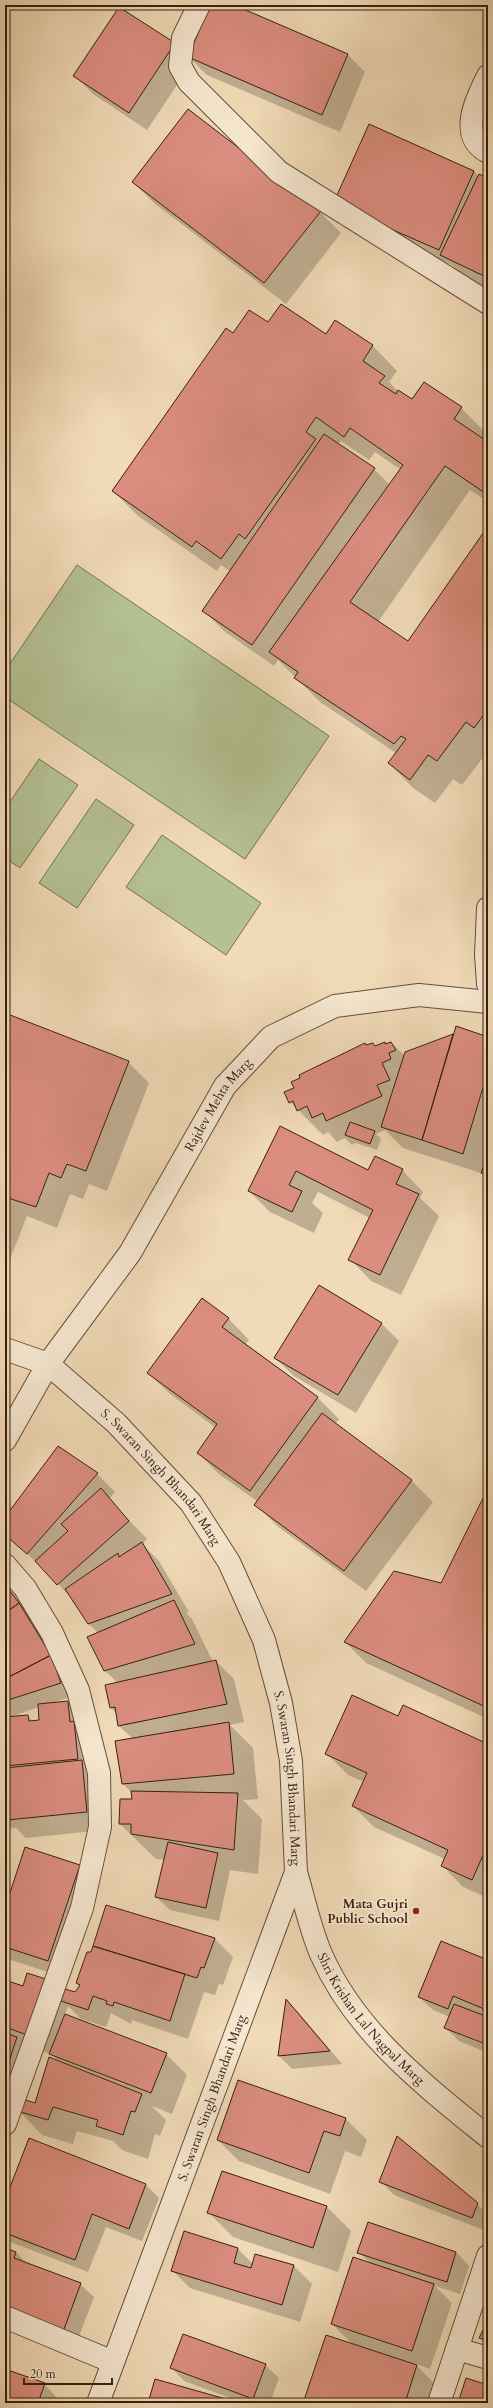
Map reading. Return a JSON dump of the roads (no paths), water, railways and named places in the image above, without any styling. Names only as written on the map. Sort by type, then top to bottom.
[{"type":"street","points":[[199,5],[183,38],[180,66],[189,82],[279,172],[488,303]]},
{"type":"street","points":[[488,76],[472,109],[472,133],[483,149],[488,152]]},
{"type":"street","points":[[488,908],[486,955],[488,984]]},
{"type":"street","name":"Rajdev Mehta Marg","points":[[5,1440],[48,1364],[130,1253],[225,1086],[271,1037],[335,1006],[418,995],[488,1002]]},
{"type":"street","name":"S. Swaran Singh Bhandari Marg","points":[[5,1349],[48,1364],[116,1423],[191,1503],[229,1562],[264,1640],[281,1703],[291,1761],[296,1872],[98,2403]]},
{"type":"street","points":[[5,1565],[25,1588],[52,1633],[78,1690],[99,1773],[100,1827],[82,1908],[5,2124]]},
{"type":"street","name":"Shri Krishan Lal Nagpal Marg","points":[[296,1872],[321,1954],[349,2005],[404,2068],[488,2137]]},
{"type":"street","points":[[439,2403],[488,2256]]},
{"type":"street","points":[[5,2317],[113,2362]]},
{"type":"street","points":[[457,2349],[488,2358]]},
{"type":"place","name":"Mata Gujri Public School","points":[[416,1911]]}]
